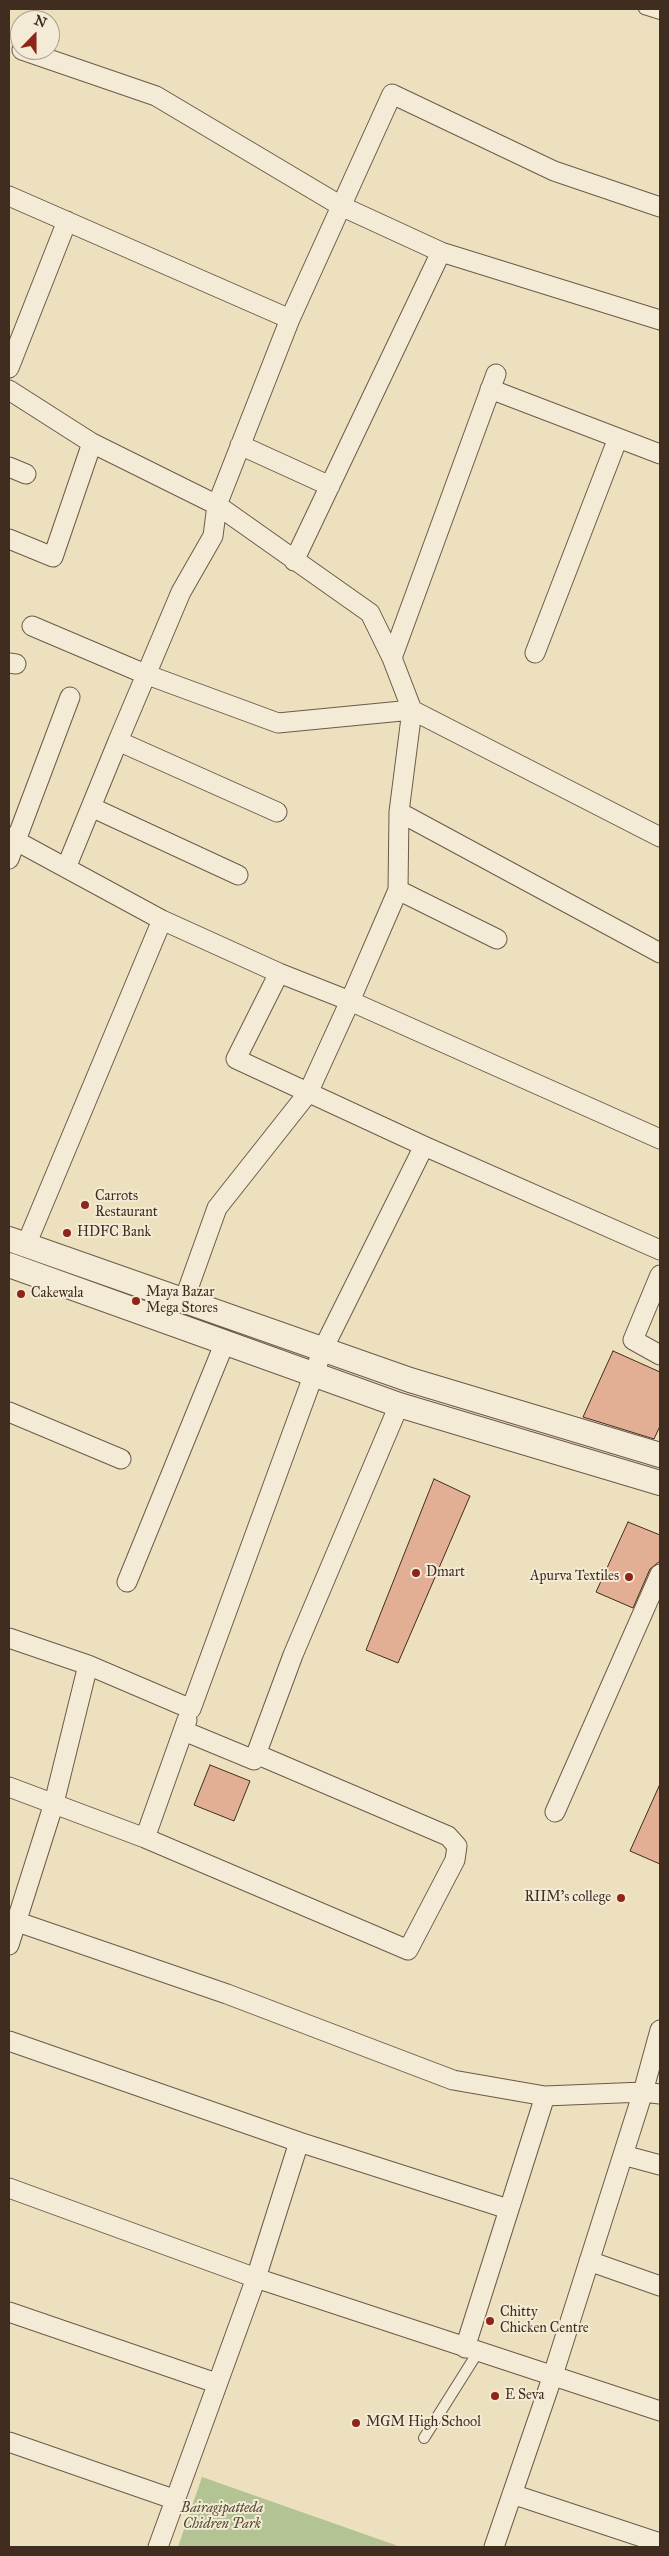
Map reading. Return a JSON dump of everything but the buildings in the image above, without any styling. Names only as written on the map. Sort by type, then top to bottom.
[{"type":"street","points":[[50,60],[156,96],[341,206],[442,252],[660,320]]},
{"type":"street","points":[[66,868],[145,674],[181,592],[212,536],[217,505],[290,319],[392,94],[554,171],[660,207]]},
{"type":"street","points":[[9,196],[290,319]]},
{"type":"street","points":[[9,368],[67,221]]},
{"type":"street","points":[[294,561],[442,252]]},
{"type":"street","points":[[392,658],[493,382],[618,438],[660,454]]},
{"type":"street","points":[[9,390],[92,444],[217,505],[370,613],[392,658],[412,710],[399,812],[398,890],[308,1093],[217,1208],[184,1300]]},
{"type":"street","points":[[535,653],[618,438]]},
{"type":"street","points":[[9,539],[53,557],[92,444]]},
{"type":"street","points":[[240,445],[330,486]]},
{"type":"street","points":[[32,626],[145,674],[278,723],[412,710],[660,837]]},
{"type":"street","points":[[9,859],[13,839],[70,697]]},
{"type":"street","points":[[118,741],[277,812]]},
{"type":"street","points":[[91,807],[238,875]]},
{"type":"street","points":[[399,812],[660,953]]},
{"type":"street","points":[[13,839],[162,920],[279,973],[350,1001],[660,1139]]},
{"type":"street","points":[[398,890],[497,940]]},
{"type":"street","points":[[162,920],[17,1242],[410,1380],[660,1454]]},
{"type":"street","points":[[279,973],[236,1059],[424,1146],[660,1250]]},
{"type":"street","points":[[145,1838],[323,1348],[424,1146]]},
{"type":"street","points":[[9,1266],[399,1405],[660,1483]]},
{"type":"street","points":[[660,1276],[633,1340],[660,1355]]},
{"type":"street","points":[[127,1582],[224,1342]]},
{"type":"street","points":[[184,1731],[254,1760],[293,1655],[399,1405]]},
{"type":"street","points":[[9,1412],[121,1458]]},
{"type":"street","points":[[555,1812],[660,1574]]},
{"type":"street","points":[[9,1638],[88,1665],[191,1709]]},
{"type":"street","points":[[9,1945],[13,1920],[54,1803],[88,1665]]},
{"type":"street","points":[[9,1787],[145,1838],[408,1950],[456,1860],[457,1846],[448,1836],[256,1754]]},
{"type":"street","points":[[13,1920],[227,1994],[453,2080],[545,2096],[652,2093]]},
{"type":"street","points":[[494,2547],[553,2375],[623,2155],[652,2093],[660,2030]]},
{"type":"street","points":[[9,2041],[298,2142],[508,2209]]},
{"type":"street","points":[[472,2350],[508,2209],[545,2096]]},
{"type":"street","points":[[158,2547],[216,2383],[256,2278],[298,2142]]},
{"type":"street","points":[[623,2155],[660,2165]]},
{"type":"street","points":[[9,2188],[256,2278],[660,2411]]},
{"type":"street","points":[[589,2262],[660,2286]]},
{"type":"street","points":[[9,2312],[216,2383]]},
{"type":"street","points":[[9,2442],[176,2500]]},
{"type":"street","points":[[512,2494],[660,2543]]},
{"type":"lane","points":[[644,9],[660,14]]},
{"type":"lane","points":[[424,2438],[472,2350]]},
{"type":"green space","name":"Bairagipatteda Chidren Park","points":[[202,2477],[401,2547],[178,2547]]},
{"type":"place","name":"Carrots Restaurant","points":[[85,1205]]},
{"type":"place","name":"HDFC Bank","points":[[67,1233]]},
{"type":"place","name":"Cakewala","points":[[21,1294]]},
{"type":"place","name":"Maya Bazar Mega Stores","points":[[136,1301]]},
{"type":"place","name":"Dmart","points":[[416,1573]]},
{"type":"place","name":"Apurva Textiles","points":[[629,1577]]},
{"type":"place","name":"RIIM's college","points":[[621,1898]]},
{"type":"place","name":"Chitty Chicken Centre","points":[[490,2321]]},
{"type":"place","name":"E Seva","points":[[495,2396]]},
{"type":"place","name":"MGM High School","points":[[356,2423]]}]
